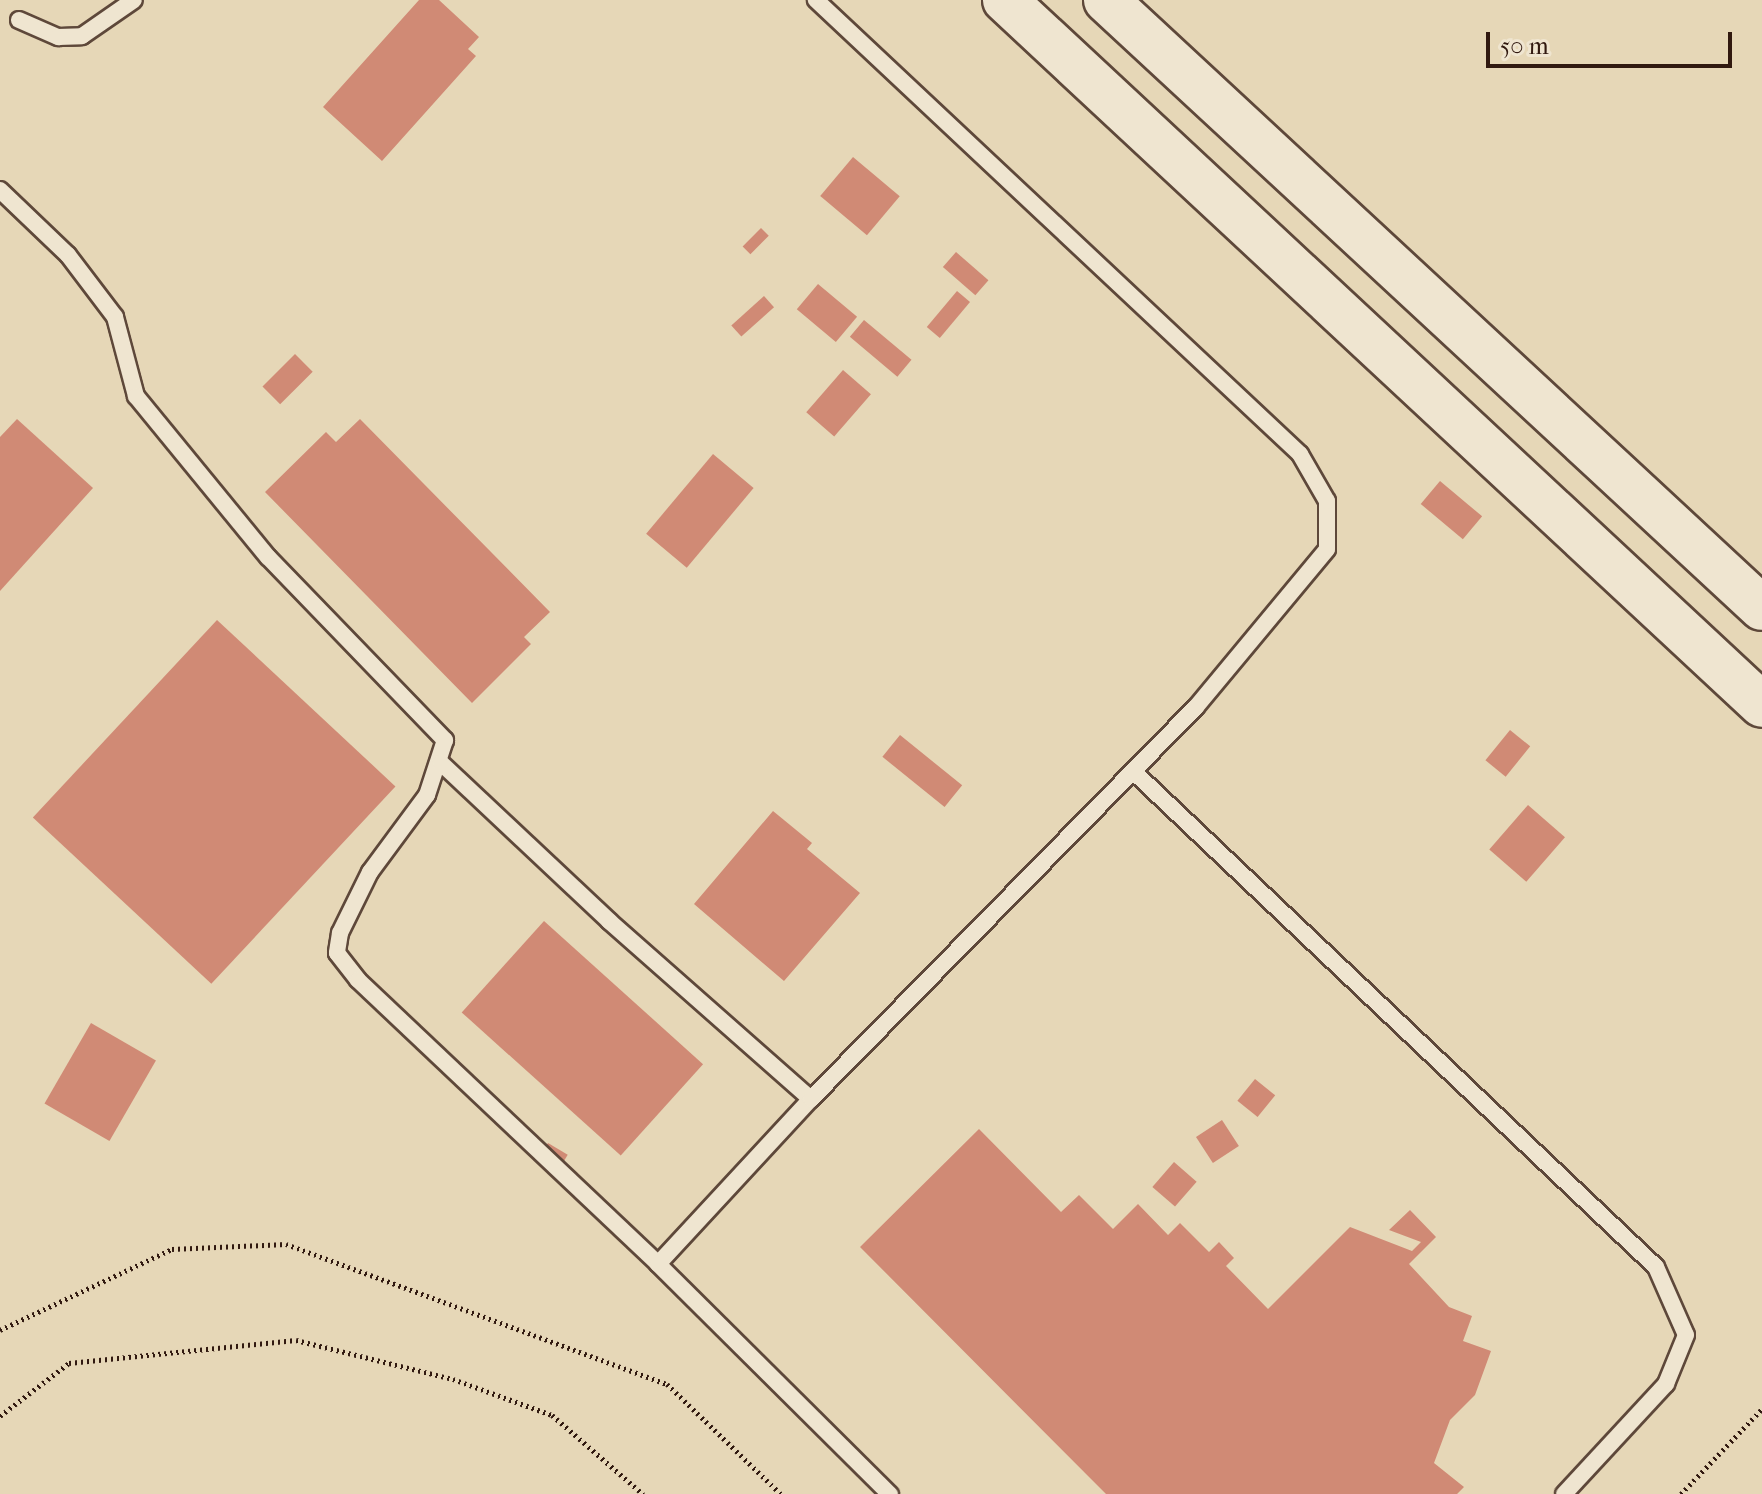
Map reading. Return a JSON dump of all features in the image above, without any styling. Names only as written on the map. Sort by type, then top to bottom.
[{"type":"main road","points":[[1005,0],[1762,705]]},
{"type":"main road","points":[[1106,0],[1762,608]]},
{"type":"lane","points":[[19,20],[58,37],[82,36],[134,0]]},
{"type":"lane","points":[[658,1264],[811,1099],[1196,707],[1327,549],[1327,501],[1300,454],[816,0]]},
{"type":"lane","points":[[0,190],[68,255],[115,317],[136,396],[268,557],[445,740],[441,763],[427,795],[370,872],[340,933],[337,953],[358,980],[658,1264],[890,1494]]},
{"type":"lane","points":[[441,763],[609,921],[811,1099]]},
{"type":"lane","points":[[1134,772],[1656,1267],[1686,1335],[1666,1384],[1564,1494]]},
{"type":"path","points":[[0,1330],[172,1249],[286,1244],[667,1384],[781,1494]]},
{"type":"path","points":[[0,1416],[69,1363],[296,1340],[453,1379],[552,1415],[643,1494]]},
{"type":"path","points":[[1681,1494],[1762,1409]]},
{"type":"building","points":[[419,0],[439,0],[479,37],[468,49],[476,56],[382,161],[323,107]]},
{"type":"building","points":[[853,157],[900,196],[867,235],[820,196]]},
{"type":"building","points":[[761,228],[769,236],[750,254],[743,246]]},
{"type":"building","points":[[956,252],[988,280],[975,295],[943,267]]},
{"type":"building","points":[[818,284],[857,317],[836,342],[797,309]]},
{"type":"building","points":[[957,291],[970,302],[940,338],[927,327]]},
{"type":"building","points":[[764,296],[774,307],[741,337],[731,325]]},
{"type":"building","points":[[864,320],[911,360],[897,377],[850,337]]},
{"type":"building","points":[[295,354],[313,372],[280,404],[262,387]]},
{"type":"building","points":[[843,370],[871,394],[834,437],[806,412]]},
{"type":"building","points":[[17,419],[93,488],[0,591],[0,437]]},
{"type":"building","points":[[360,419],[550,612],[524,637],[531,644],[472,703],[265,492],[326,432],[336,442]]},
{"type":"building","points":[[713,454],[754,488],[687,568],[646,534]]},
{"type":"building","points":[[1440,481],[1482,516],[1463,539],[1421,504]]},
{"type":"building","points":[[217,620],[395,786],[211,984],[33,817]]},
{"type":"building","points":[[1510,730],[1530,746],[1506,777],[1485,760]]},
{"type":"building","points":[[900,735],[962,785],[945,807],[882,757]]},
{"type":"building","points":[[1528,805],[1565,837],[1526,882],[1489,850]]},
{"type":"building","points":[[773,811],[812,843],[807,849],[860,893],[784,981],[694,904]]},
{"type":"building","points":[[544,921],[703,1064],[621,1156],[462,1012]]},
{"type":"building","points":[[91,1023],[156,1060],[109,1141],[44,1104]]},
{"type":"building","points":[[1255,1079],[1275,1095],[1258,1117],[1237,1101]]},
{"type":"building","points":[[1222,1120],[1239,1146],[1213,1163],[1196,1137]]},
{"type":"building","points":[[979,1129],[1061,1212],[1079,1195],[1113,1229],[1138,1204],[1168,1235],[1180,1223],[1209,1252],[1219,1242],[1234,1258],[1226,1266],[1268,1309],[1350,1227],[1412,1251],[1421,1242],[1389,1230],[1410,1210],[1436,1237],[1409,1264],[1449,1307],[1472,1316],[1463,1341],[1491,1351],[1475,1395],[1450,1420],[1434,1463],[1464,1487],[1457,1494],[1106,1494],[860,1247]]},
{"type":"building","points":[[548,1143],[568,1155],[557,1172],[538,1160]]},
{"type":"building","points":[[1174,1162],[1197,1182],[1175,1207],[1152,1187]]}]
